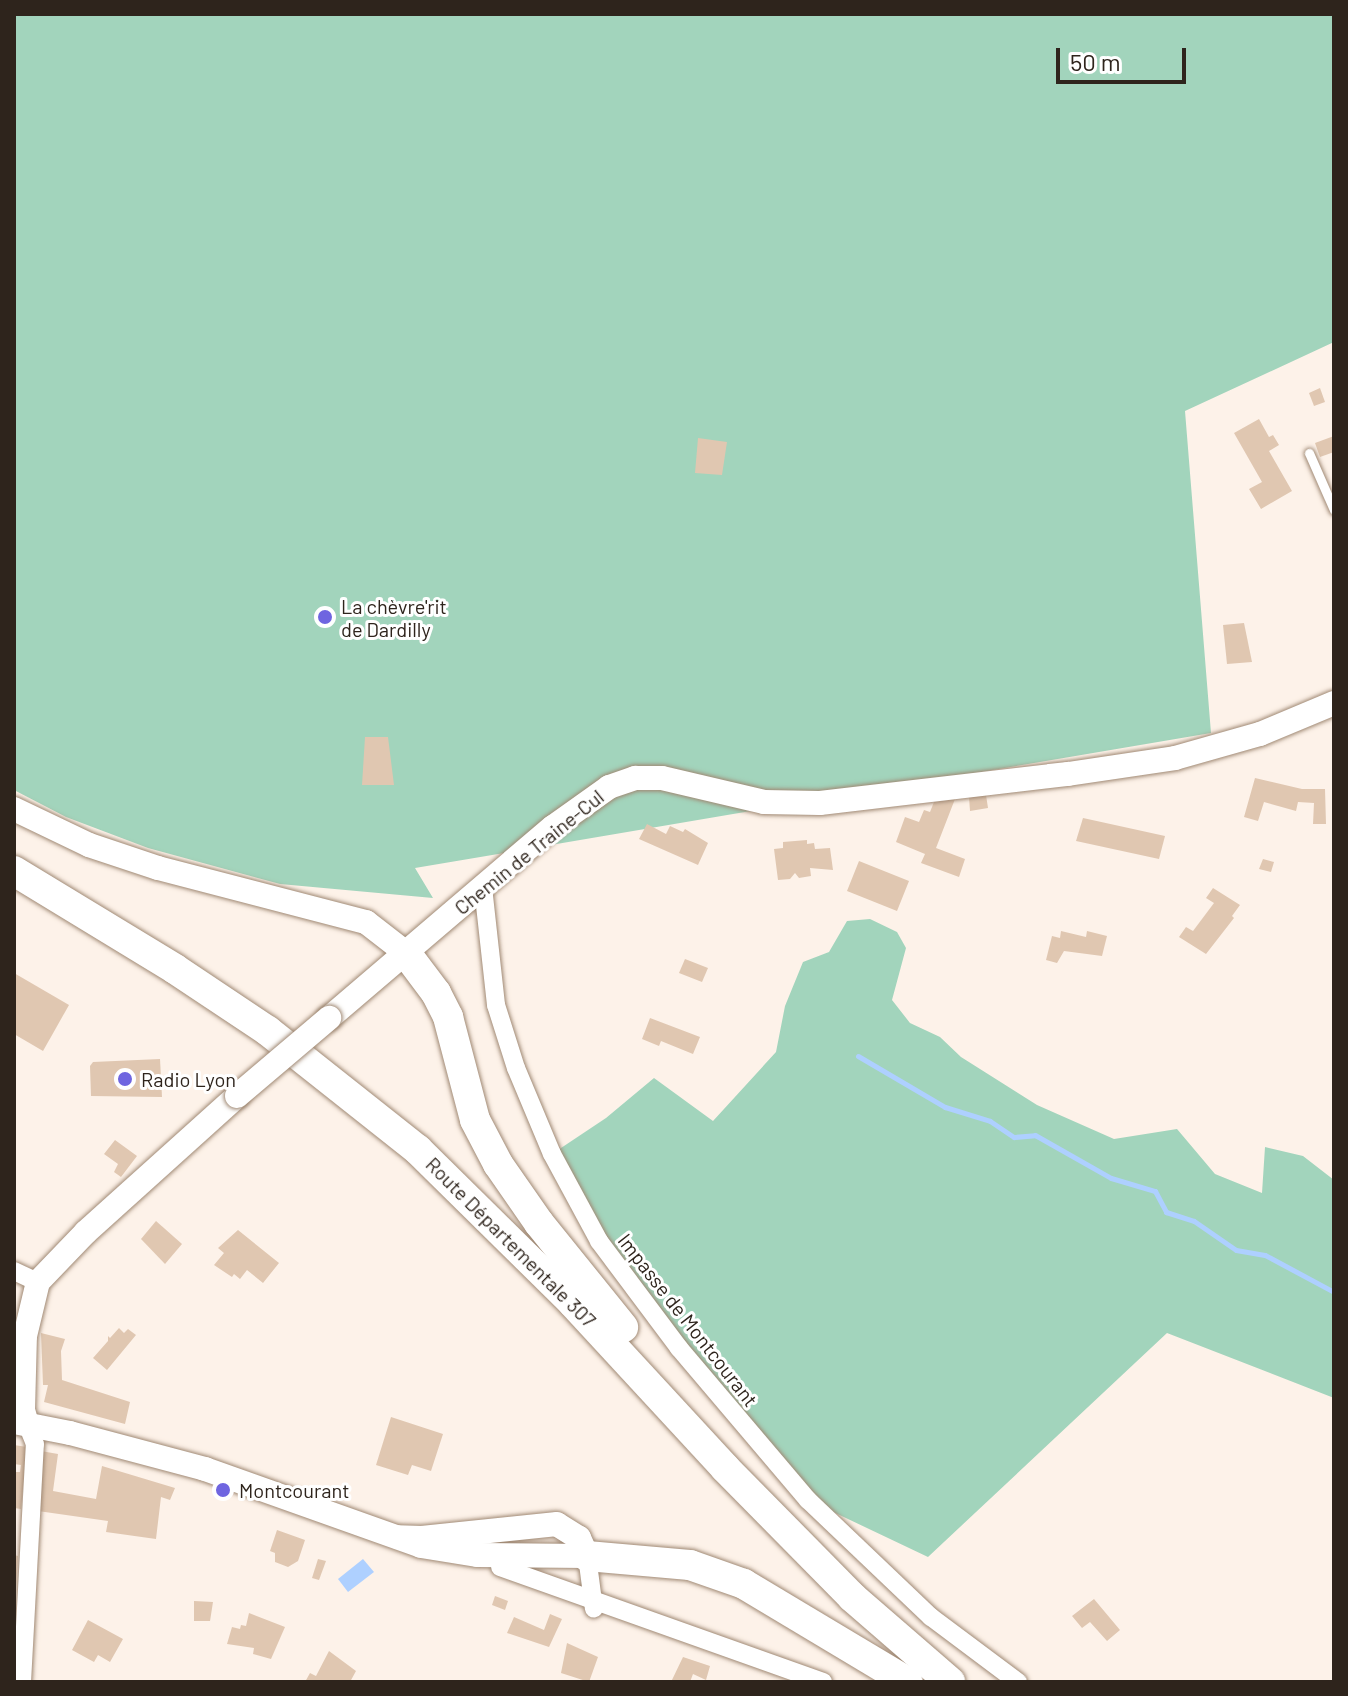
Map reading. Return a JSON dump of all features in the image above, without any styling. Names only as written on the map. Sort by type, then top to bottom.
[{"type":"main road","name":"Route Départementale 307","points":[[14,871],[175,969],[268,1031],[418,1150],[573,1303],[725,1468],[852,1597],[950,1682]]},
{"type":"main road","points":[[406,953],[436,993],[448,1017],[475,1120],[515,1191],[598,1299],[852,1597]]},
{"type":"main road","points":[[587,1556],[682,1563],[744,1584],[908,1682]]},
{"type":"street","name":"Chemin de Traine-Cul","points":[[38,1282],[86,1232],[237,1096],[483,887],[609,787],[635,778],[662,778],[744,799],[791,804],[910,793],[1175,758],[1260,734],[1334,703]]},
{"type":"street","points":[[14,809],[89,845],[366,922],[406,953]]},
{"type":"street","name":"Impasse de Montcourant","points":[[483,887],[496,1005],[516,1068],[552,1154],[599,1241],[679,1348],[808,1500],[931,1617],[1018,1682]]},
{"type":"street","points":[[14,1271],[38,1282],[25,1336],[21,1423],[35,1444],[22,1682]]},
{"type":"street","points":[[21,1423],[205,1469],[447,1552],[587,1556],[593,1604]]},
{"type":"street","points":[[500,1567],[593,1604],[823,1682]]},
{"type":"lane","points":[[1309,453],[1334,510]]},
{"type":"green space","points":[[14,14],[1334,14],[1334,342],[1185,411],[1211,733],[415,868],[433,898],[280,884],[148,848],[66,817],[14,790]]},
{"type":"green space","points":[[870,919],[897,932],[906,948],[892,1000],[910,1023],[940,1037],[961,1057],[1037,1105],[1114,1139],[1177,1129],[1215,1174],[1262,1193],[1265,1147],[1303,1156],[1334,1180],[1334,1398],[1167,1333],[928,1557],[808,1500],[679,1348],[552,1154],[606,1118],[654,1078],[713,1121],[776,1052],[785,1006],[803,962],[829,952],[847,921]]},
{"type":"water","points":[[363,1559],[374,1572],[348,1592],[338,1579]]},
{"type":"building","points":[[1320,388],[1325,402],[1314,406],[1309,393]]},
{"type":"building","points":[[1259,419],[1269,437],[1273,435],[1279,445],[1269,451],[1292,491],[1261,509],[1249,489],[1262,482],[1234,433]]},
{"type":"building","points":[[1334,436],[1334,452],[1320,457],[1315,443]]},
{"type":"building","points":[[698,438],[727,442],[722,475],[695,473]]},
{"type":"building","points":[[1244,623],[1252,662],[1227,664],[1223,625]]},
{"type":"building","points":[[365,737],[388,737],[394,785],[362,785]]},
{"type":"building","points":[[1255,778],[1302,789],[1325,789],[1326,824],[1313,824],[1314,803],[1298,802],[1296,811],[1264,802],[1258,821],[1244,817]]},
{"type":"building","points":[[986,795],[988,808],[970,811],[969,797]]},
{"type":"building","points":[[955,799],[936,848],[965,859],[959,877],[921,863],[925,854],[896,842],[905,817],[919,822],[924,810],[930,812],[934,802]]},
{"type":"building","points":[[1083,818],[1165,836],[1159,859],[1076,841]]},
{"type":"building","points":[[647,824],[666,834],[670,826],[683,832],[685,829],[708,843],[698,865],[639,839]]},
{"type":"building","points":[[807,840],[807,844],[814,843],[815,849],[830,848],[833,870],[810,868],[811,876],[799,878],[795,873],[790,879],[778,880],[774,849],[783,848],[783,842]]},
{"type":"building","points":[[1263,859],[1274,862],[1271,872],[1259,869]]},
{"type":"building","points":[[859,861],[909,881],[897,911],[847,891]]},
{"type":"building","points":[[1213,888],[1240,905],[1232,916],[1234,918],[1206,954],[1179,937],[1186,927],[1193,931],[1214,903],[1206,898]]},
{"type":"building","points":[[1061,931],[1086,937],[1087,931],[1107,936],[1102,956],[1064,951],[1057,963],[1046,960],[1052,936],[1060,938]]},
{"type":"building","points":[[685,959],[708,968],[702,982],[679,973]]},
{"type":"building","points":[[14,973],[69,1005],[43,1051],[14,1034]]},
{"type":"building","points":[[650,1018],[700,1037],[693,1054],[661,1041],[659,1046],[642,1039]]},
{"type":"building","name":"Radio Lyon","points":[[160,1059],[162,1097],[91,1096],[90,1066],[93,1062]]},
{"type":"building","points":[[115,1140],[137,1156],[121,1177],[114,1172],[118,1164],[104,1154]]},
{"type":"building","points":[[156,1221],[182,1244],[165,1264],[141,1239]]},
{"type":"building","points":[[238,1230],[279,1263],[263,1283],[247,1270],[240,1279],[214,1265],[224,1253],[218,1248]]},
{"type":"building","points":[[119,1328],[124,1333],[128,1329],[136,1335],[107,1370],[93,1358],[108,1341],[108,1336],[110,1338]]},
{"type":"building","points":[[41,1333],[65,1339],[61,1351],[62,1380],[130,1402],[125,1424],[44,1402],[48,1385],[43,1385]]},
{"type":"building","points":[[391,1417],[443,1434],[431,1471],[412,1465],[408,1475],[376,1465]]},
{"type":"building","points":[[14,1445],[27,1447],[21,1509],[14,1508],[14,1472],[20,1472],[21,1465],[14,1464]]},
{"type":"building","points":[[41,1451],[58,1454],[53,1491],[96,1499],[102,1466],[175,1488],[170,1500],[161,1497],[156,1539],[106,1532],[108,1521],[38,1511]]},
{"type":"building","points":[[277,1530],[305,1540],[298,1561],[288,1567],[275,1562],[275,1553],[270,1551]]},
{"type":"building","points":[[14,1555],[18,1556],[16,1589],[14,1589]]},
{"type":"building","points":[[318,1559],[326,1561],[319,1580],[312,1578]]},
{"type":"building","points":[[495,1596],[508,1601],[505,1610],[492,1605]]},
{"type":"building","points":[[1094,1599],[1120,1630],[1107,1641],[1090,1622],[1082,1628],[1072,1616]]},
{"type":"building","points":[[194,1601],[213,1602],[210,1621],[194,1621]]},
{"type":"building","points":[[249,1613],[285,1627],[271,1659],[253,1654],[254,1648],[227,1644],[232,1627],[240,1629],[241,1625],[246,1626]]},
{"type":"building","points":[[550,1614],[562,1619],[549,1647],[507,1633],[514,1617],[544,1630]]},
{"type":"building","points":[[88,1620],[123,1639],[110,1662],[98,1655],[94,1662],[72,1650]]},
{"type":"building","points":[[567,1643],[598,1657],[589,1682],[561,1673]]},
{"type":"building","points":[[329,1651],[356,1671],[350,1682],[305,1682],[310,1673],[316,1676]]},
{"type":"building","points":[[683,1657],[710,1666],[706,1680],[693,1674],[690,1682],[671,1682]]},
{"type":"waterway","points":[[858,1056],[945,1107],[990,1121],[1014,1137],[1035,1135],[1111,1178],[1155,1191],[1166,1212],[1194,1221],[1236,1250],[1265,1255],[1334,1292]]},
{"type":"place","name":"La chèvre'rit de Dardilly","points":[[325,617]]},
{"type":"place","name":"Radio Lyon","points":[[125,1079]]},
{"type":"place","name":"Montcourant","points":[[223,1490]]}]
